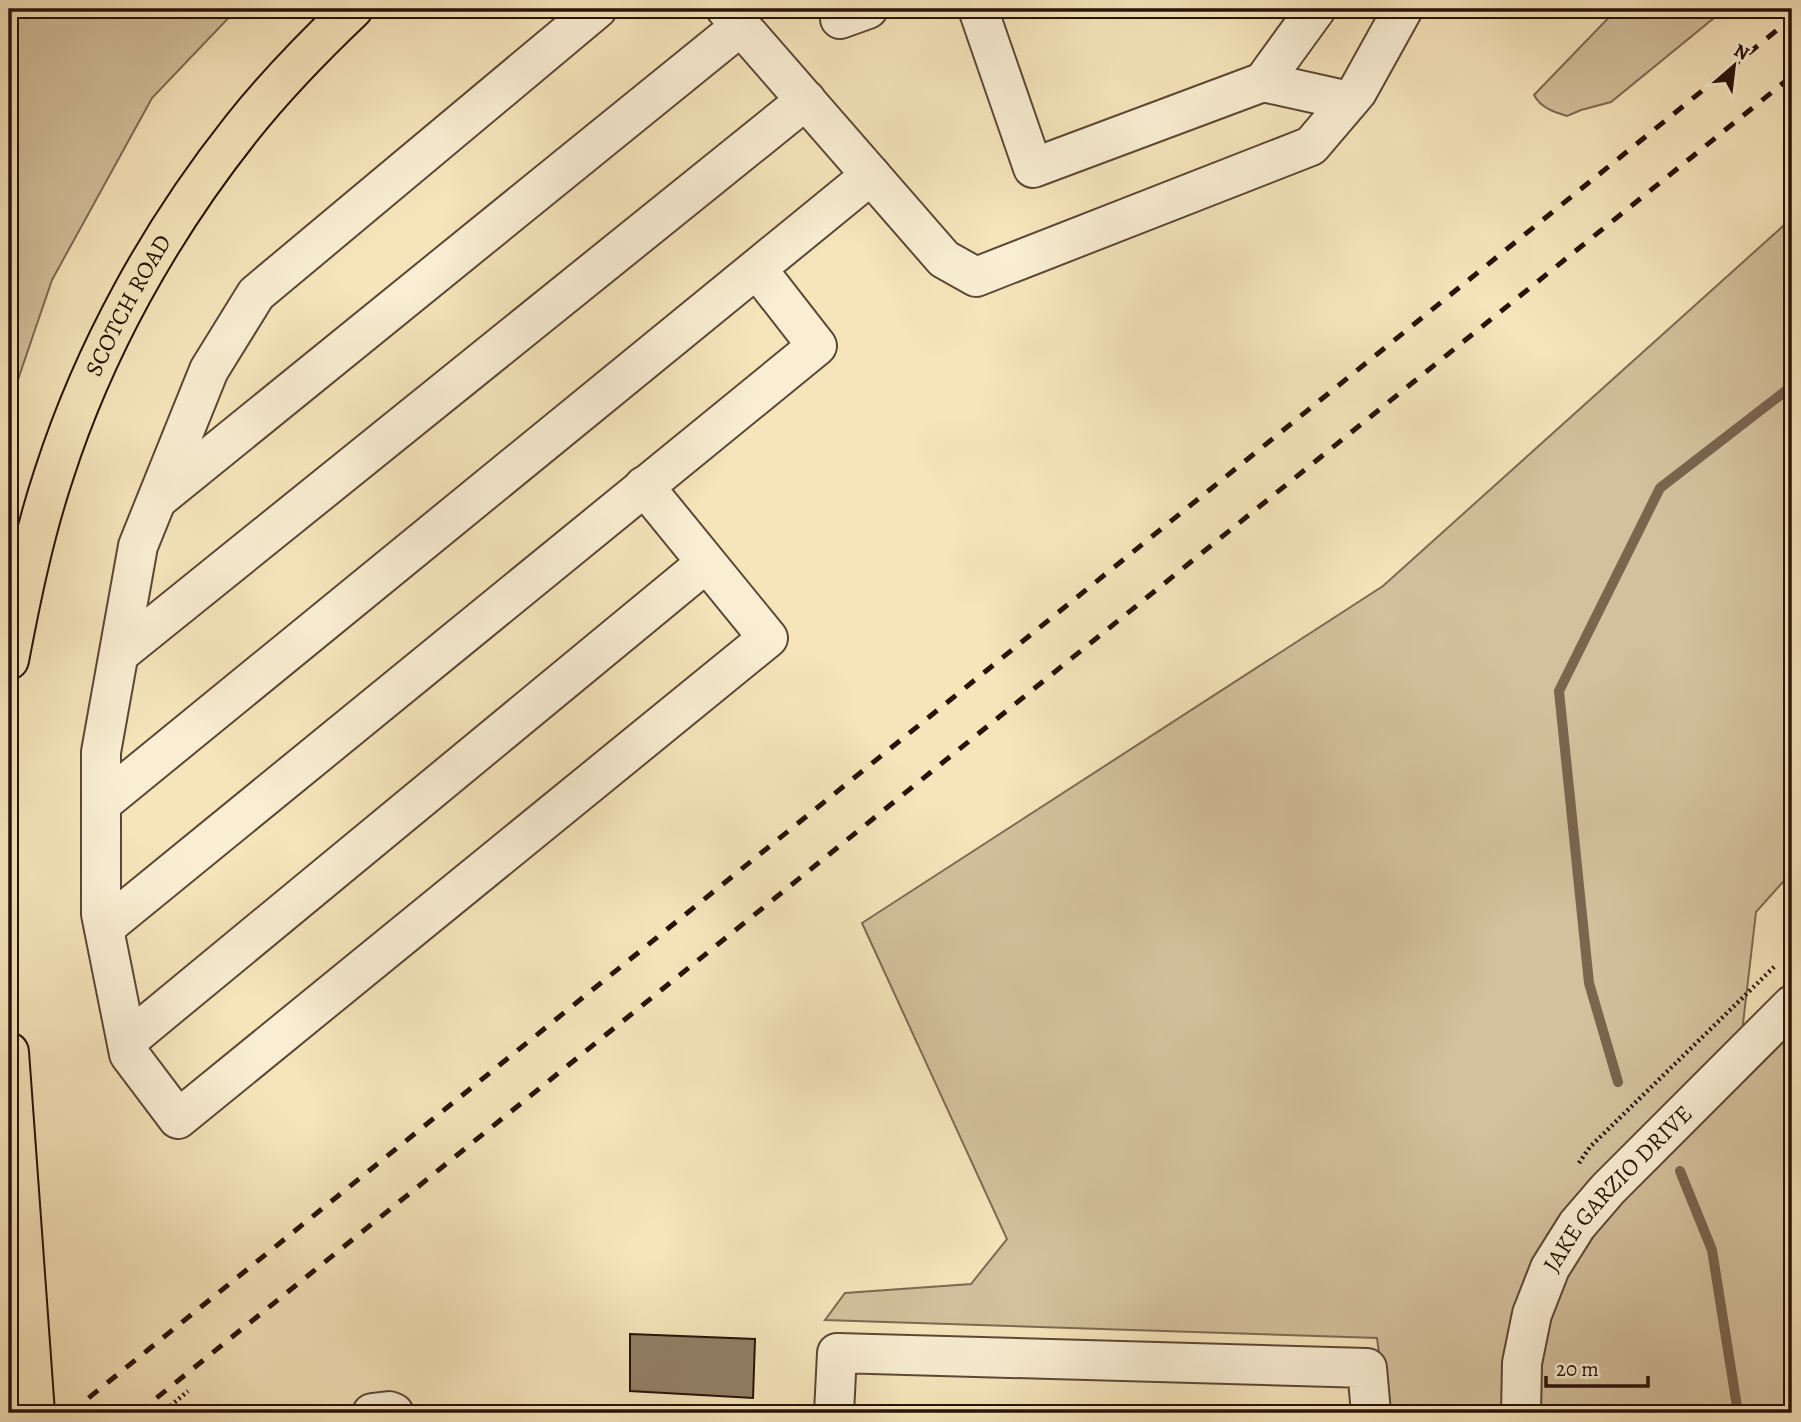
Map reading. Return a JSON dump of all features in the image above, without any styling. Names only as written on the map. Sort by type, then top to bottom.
[{"type":"main road","name":"SCOTCH ROAD","points":[[9,660],[27,568],[54,473],[89,382],[132,293],[183,209],[241,129],[305,55],[353,9]]},
{"type":"main road","points":[[9,1052],[16,1263],[35,1413]]},
{"type":"lane","points":[[597,9],[256,294],[209,370],[138,546],[101,752],[101,914],[129,1054],[178,1119],[768,638],[644,486]]},
{"type":"lane","points":[[978,9],[1033,168],[1263,82],[1349,101]]},
{"type":"lane","points":[[1263,82],[1316,9]]},
{"type":"lane","points":[[157,500],[734,17],[944,259],[976,277],[1311,146],[1357,92],[1403,9]]},
{"type":"lane","points":[[119,654],[806,100]]},
{"type":"lane","points":[[101,804],[871,175]]},
{"type":"lane","points":[[104,928],[817,346],[757,269]]},
{"type":"lane","points":[[127,1041],[706,563]]},
{"type":"lane","name":"JAKE GARZIO DRIVE","points":[[1521,1413],[1522,1363],[1532,1314],[1550,1268],[1577,1225],[1608,1189],[1792,1005]]},
{"type":"lane","points":[[834,1413],[837,1353],[1367,1368],[1371,1413]]},
{"type":"lane","points":[[372,1413],[389,1410],[394,1413]]},
{"type":"path","points":[[162,1413],[188,1391]]},
{"type":"shaded area","points":[[9,9],[237,9],[152,98],[52,280],[9,406]]},
{"type":"shaded area","points":[[1617,9],[1725,9],[1611,102],[1567,116],[1544,106],[1534,95]]},
{"type":"shaded area","points":[[1792,218],[1792,872],[1756,912],[1741,1041],[1792,992],[1792,1413],[1387,1413],[1377,1338],[825,1320],[845,1293],[971,1284],[1007,1239],[862,923],[1383,586]]},
{"type":"building","points":[[630,1334],[755,1339],[753,1398],[630,1391]]},
{"type":"waterway","points":[[1618,1082],[1589,983],[1559,691],[1660,488],[1792,386]]},
{"type":"waterway","points":[[1680,1171],[1712,1250],[1738,1413]]},
{"type":"railway","points":[[70,1413],[1792,18]]},
{"type":"railway","points":[[138,1413],[1792,76]]}]
